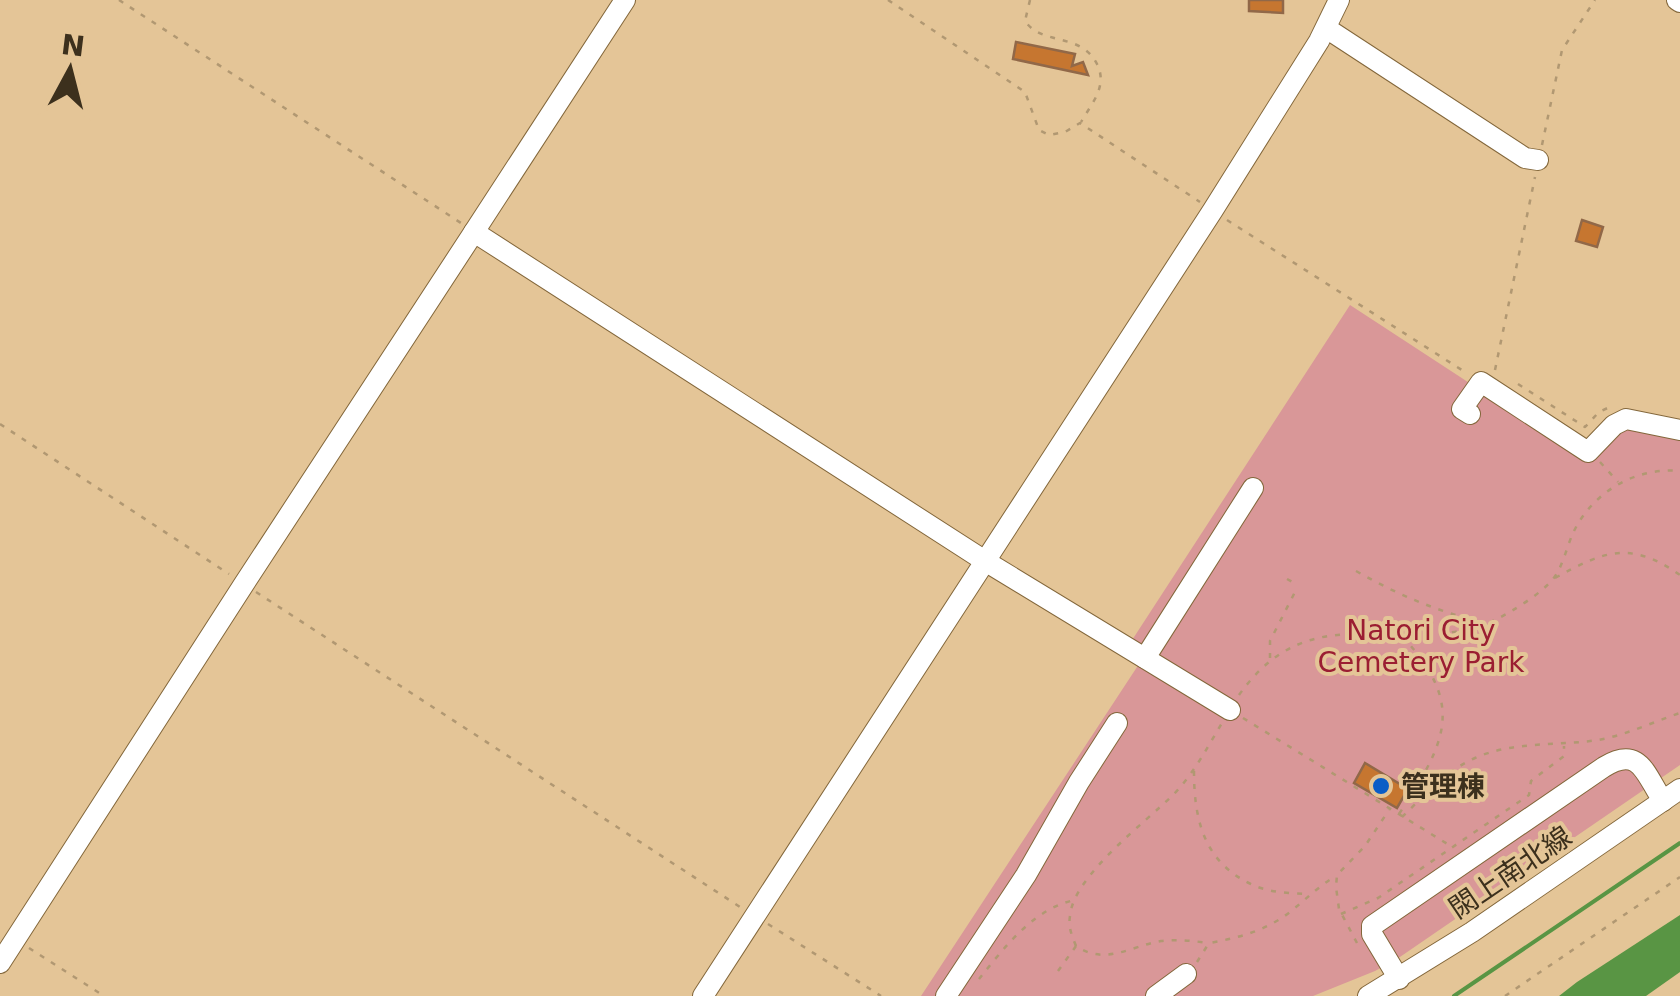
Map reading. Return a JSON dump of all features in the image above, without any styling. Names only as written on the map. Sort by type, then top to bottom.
[{"type":"street","points":[[0,963],[625,0]]},
{"type":"street","points":[[703,996],[1212,210],[1340,0]]},
{"type":"street","points":[[1326,28],[1526,158],[1538,160]]},
{"type":"street","points":[[474,232],[985,561],[1136,653],[1202,702],[1230,710]]},
{"type":"street","points":[[1470,414],[1462,409],[1481,382],[1588,452],[1614,425],[1626,419],[1680,430]]},
{"type":"street","points":[[1136,653],[1164,641],[1227,543],[1254,488]]},
{"type":"street","points":[[946,996],[1026,874],[1117,723]]},
{"type":"street","points":[[1398,979],[1372,934],[1372,926],[1573,788],[1618,759],[1628,758],[1671,794]]},
{"type":"street","name":"閖上南北線","points":[[1368,996],[1472,932],[1671,794]]},
{"type":"street","points":[[1156,996],[1186,974]]},
{"type":"path","points":[[119,0],[474,232]]},
{"type":"path","points":[[888,0],[1025,92],[1039,130],[1048,136],[1080,123],[1100,89],[1103,76],[1085,47],[1032,30],[1025,21],[1030,0]]},
{"type":"path","points":[[1080,123],[1481,382],[1495,370],[1562,50],[1595,0]]},
{"type":"path","points":[[1510,380],[1585,427],[1599,412],[1622,403]]},
{"type":"path","points":[[0,424],[881,996]]},
{"type":"path","points":[[1588,452],[1619,483]]},
{"type":"path","points":[[1554,579],[1584,513],[1619,483],[1650,472],[1680,471]]},
{"type":"path","points":[[1389,809],[1365,846],[1337,875],[1270,925],[1232,939],[1159,942],[1104,956],[1076,946],[1070,931],[1075,900],[1116,846],[1162,805],[1194,769],[1250,680],[1270,659],[1322,636],[1454,632],[1484,623],[1514,610],[1554,579],[1594,557],[1636,553],[1680,575]]},
{"type":"path","points":[[1356,571],[1423,605],[1484,623]]},
{"type":"path","points":[[1287,579],[1296,584]]},
{"type":"path","points":[[1270,659],[1270,641],[1296,590]]},
{"type":"path","points":[[1400,816],[1433,760],[1442,716],[1442,702],[1432,674],[1401,634]]},
{"type":"path","points":[[1230,710],[1452,848]]},
{"type":"path","points":[[1400,816],[1477,757],[1508,748],[1604,738],[1680,713]]},
{"type":"path","points":[[1342,914],[1378,898],[1529,794],[1531,781],[1564,756],[1564,744]]},
{"type":"path","points":[[1194,769],[1198,820],[1204,840],[1216,856],[1230,871],[1255,886],[1309,894]]},
{"type":"path","points":[[1337,875],[1342,914],[1360,948]]},
{"type":"path","points":[[1505,996],[1680,877]]},
{"type":"path","points":[[972,987],[1026,926],[1051,908],[1075,900]]},
{"type":"path","points":[[16,939],[104,996]]},
{"type":"path","points":[[1186,974],[1209,942]]},
{"type":"path","points":[[1058,970],[1076,946]]},
{"type":"green space","name":"Natori City Cemetery Park","points":[[1350,305],[1581,456],[1625,426],[1680,436],[1680,765],[1397,959],[1313,996],[921,996],[1139,664],[1123,654]]},
{"type":"shaded area","points":[[1680,915],[1680,972],[1646,996],[1559,996],[1577,982]]},
{"type":"building","points":[[1249,0],[1283,0],[1283,13],[1249,11]]},
{"type":"building","points":[[1016,42],[1075,54],[1072,66],[1083,62],[1088,75],[1013,59]]},
{"type":"building","points":[[1582,220],[1603,227],[1597,247],[1576,241]]},
{"type":"building","name":"管理棟","points":[[1365,763],[1408,789],[1397,808],[1354,783]]},
{"type":"waterway","points":[[1454,996],[1680,843]]},
{"type":"place","name":"管理棟","points":[[1381,786]]}]
